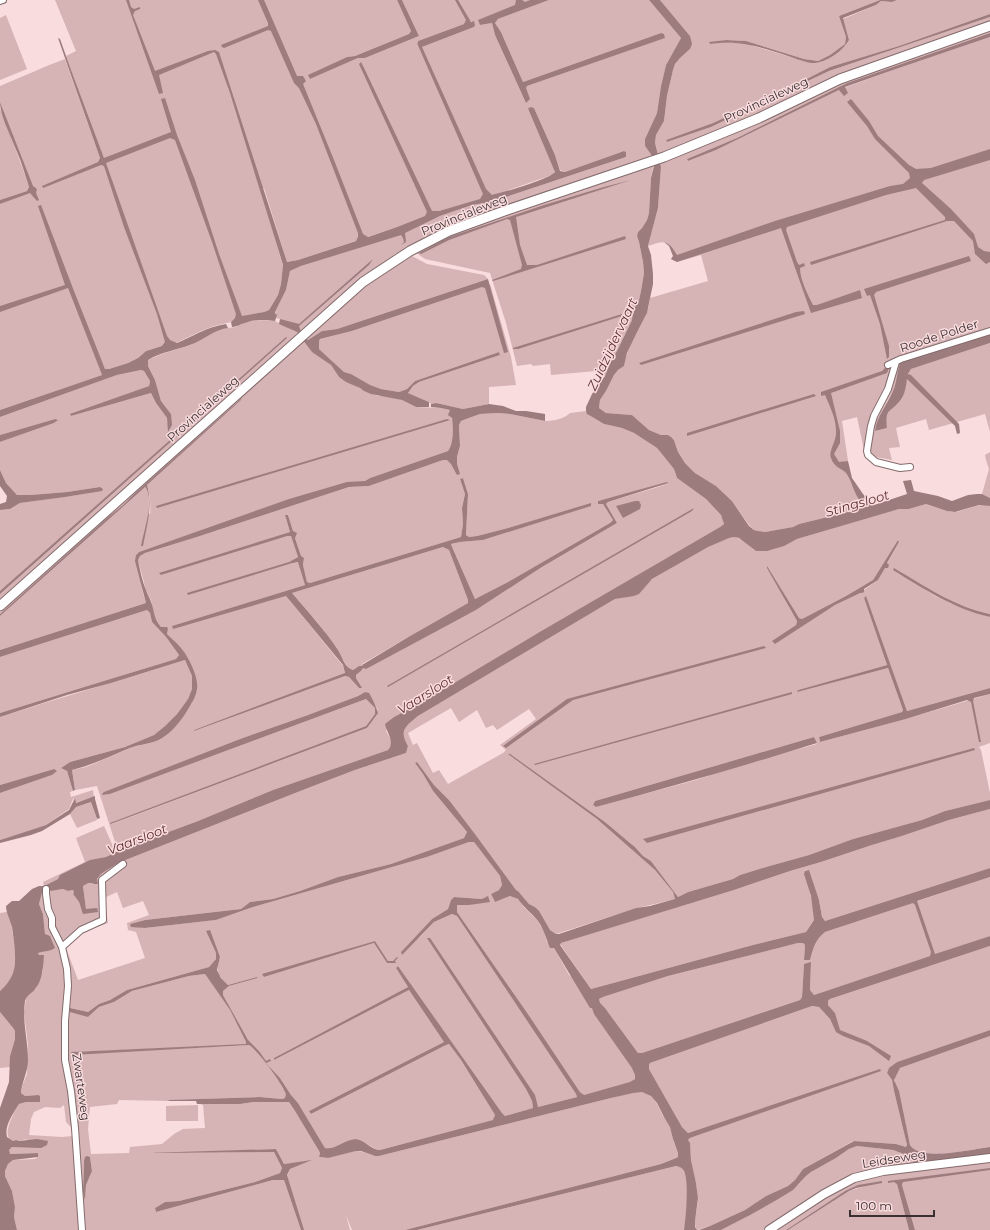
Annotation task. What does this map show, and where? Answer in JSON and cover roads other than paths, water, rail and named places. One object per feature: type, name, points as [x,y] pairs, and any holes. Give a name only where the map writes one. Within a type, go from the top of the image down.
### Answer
[{"type":"main road","name":"Provincialeweg","points":[[0,606],[363,282],[410,251],[443,234],[507,210],[664,157],[759,118],[840,79],[990,26]]},
{"type":"street","name":"Roode Polder","points":[[888,365],[900,359],[990,331]]},
{"type":"street","name":"Roode Polder","points":[[896,362],[888,389],[874,416],[867,451],[871,458],[876,462],[900,468],[910,467]]},
{"type":"street","points":[[62,947],[81,930],[103,920],[102,880],[122,864]]},
{"type":"street","name":"Zwarteweg","points":[[46,889],[48,909],[52,918],[52,928],[62,947],[67,969],[68,986],[65,1021],[65,1060],[71,1091],[75,1128],[82,1230]]},
{"type":"street","name":"Leidseweg","points":[[769,1230],[824,1194],[854,1178],[884,1171],[990,1158]]},
{"type":"water label","name":"Zuidzijdervaart","points":[[612,344]]},
{"type":"water label","name":"Stingsloot","points":[[857,503]]},
{"type":"water label","name":"Vaarsloot","points":[[425,694]]},
{"type":"water label","name":"Vaarsloot","points":[[137,839]]}]
